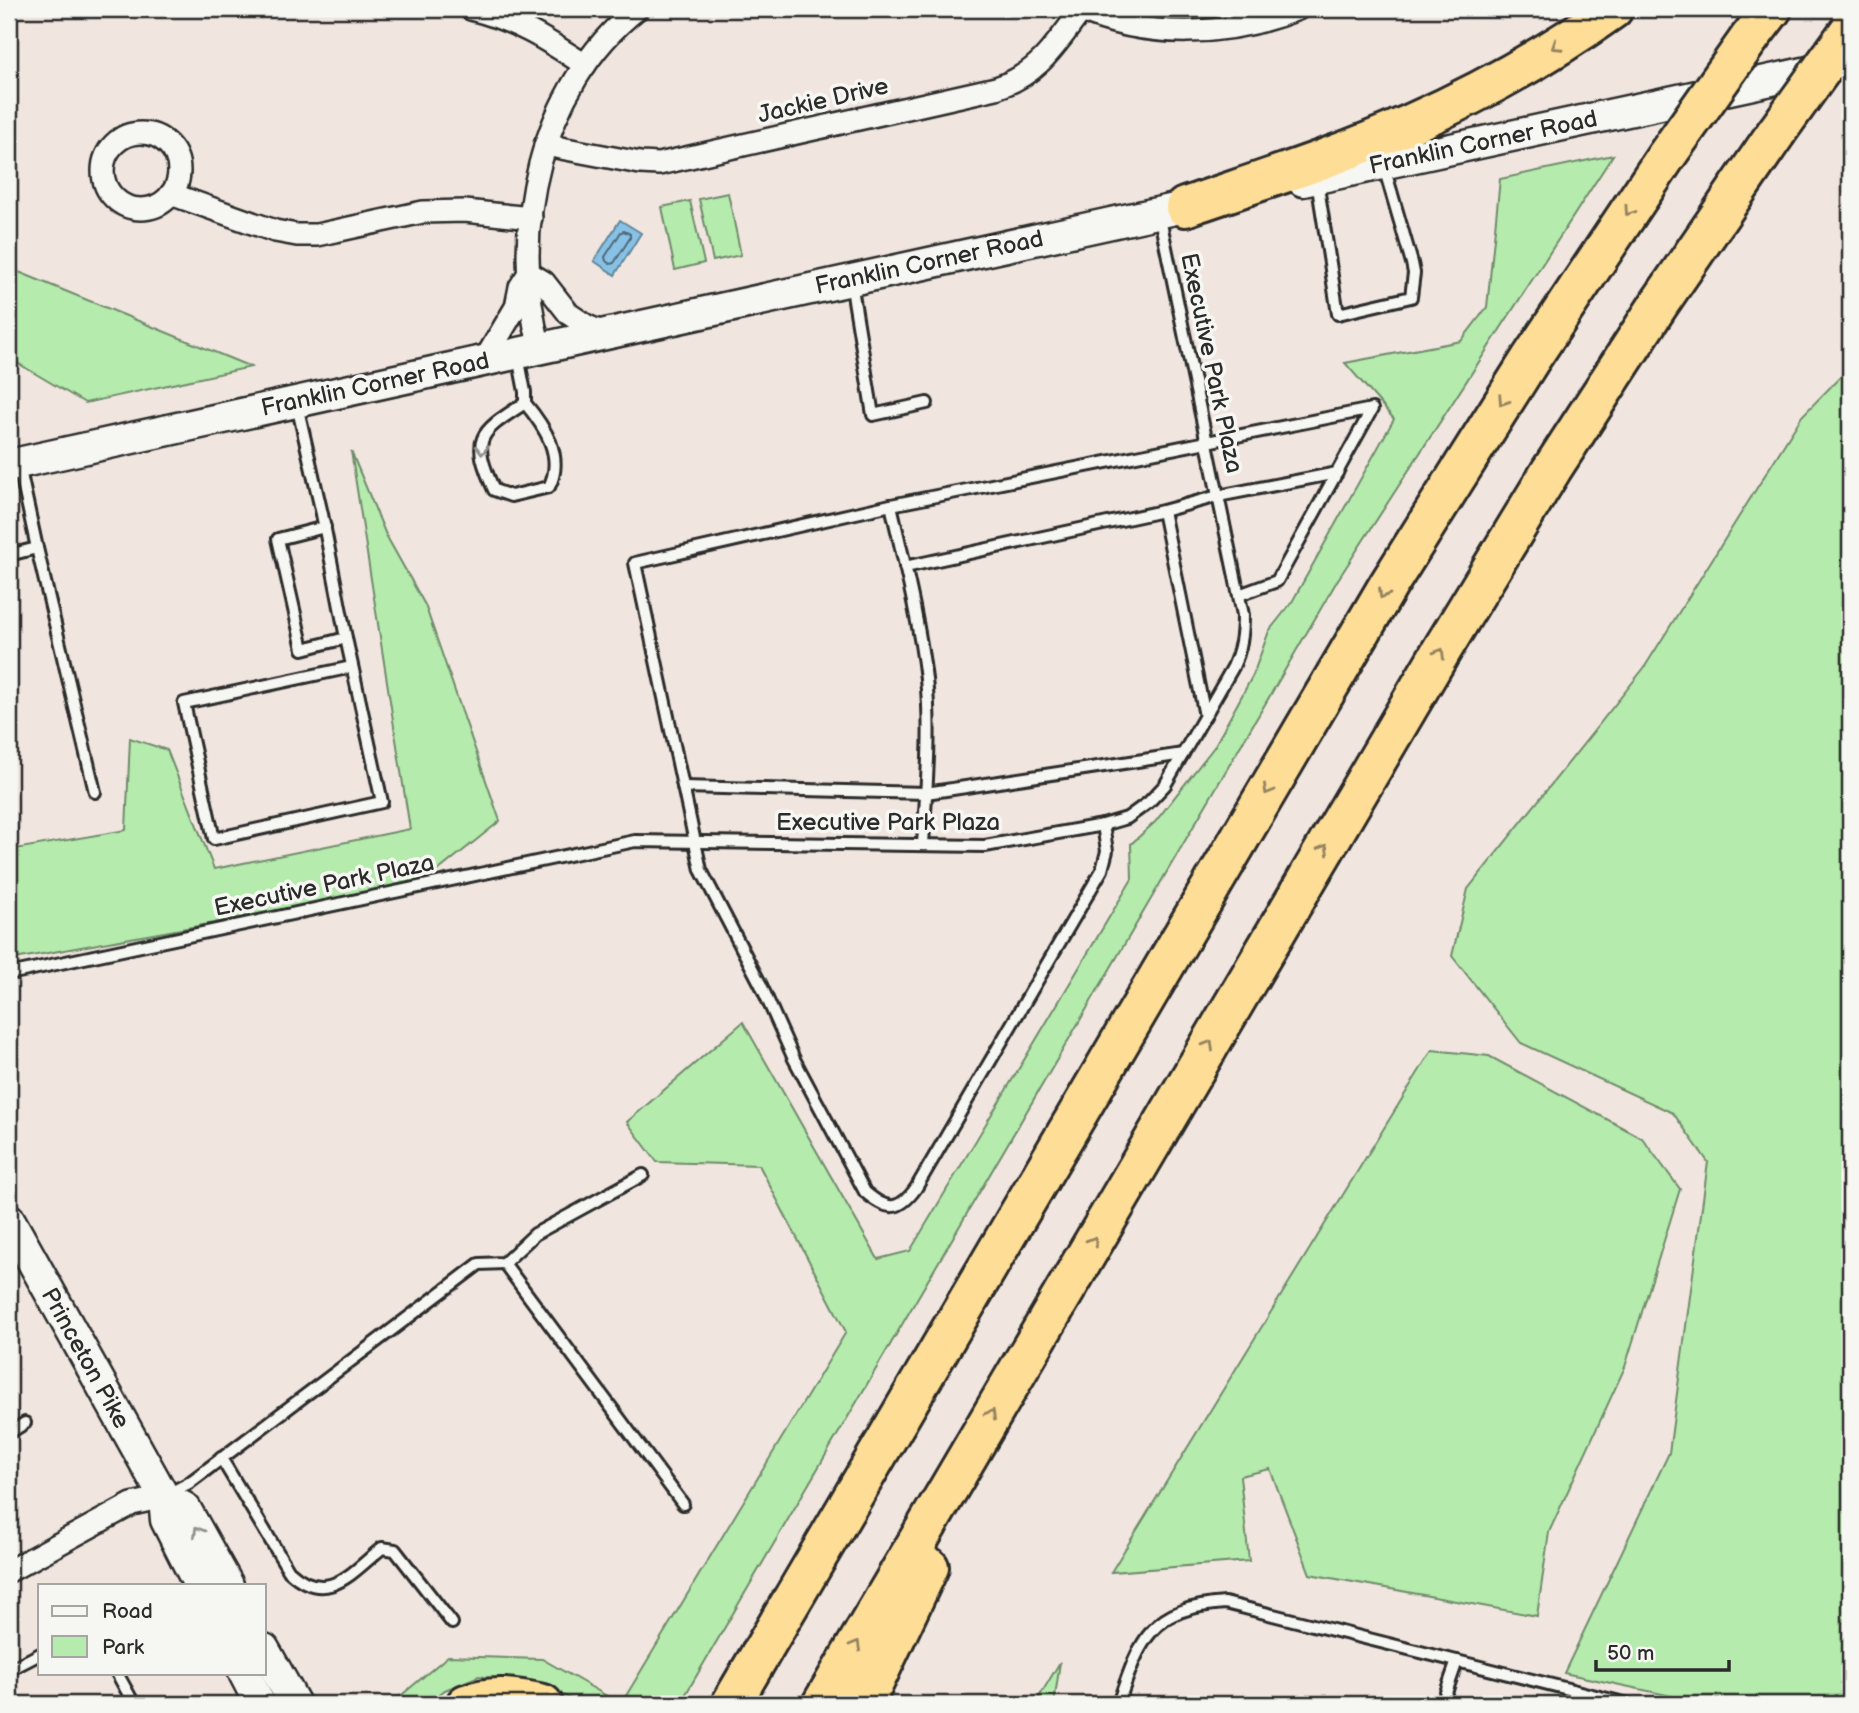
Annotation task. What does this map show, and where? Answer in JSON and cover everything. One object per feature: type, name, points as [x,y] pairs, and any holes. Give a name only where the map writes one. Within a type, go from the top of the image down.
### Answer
[{"type":"highway","points":[[1172,209],[1328,158],[1409,125],[1545,54],[1613,9]]},
{"type":"highway","points":[[732,1704],[1389,584],[1530,360],[1667,155],[1772,9]]},
{"type":"highway","points":[[822,1704],[1472,600],[1552,469],[1776,133],[1850,30]]},
{"type":"highway","points":[[864,1704],[948,1526],[957,1473]]},
{"type":"highway","points":[[466,1704],[497,1697],[518,1698],[543,1704]]},
{"type":"main road","name":"Franklin Corner Road","points":[[13,464],[1850,63]]},
{"type":"main road","name":"Princeton Pike","points":[[9,1219],[164,1497],[166,1520],[198,1584]]},
{"type":"main road","name":"Princeton Pike","points":[[164,1497],[185,1508],[228,1584]]},
{"type":"main road","points":[[266,1653],[295,1704]]},
{"type":"main road","points":[[245,1674],[260,1704]]},
{"type":"street","points":[[471,9],[504,18],[532,30],[585,65]]},
{"type":"street","points":[[529,351],[531,218],[545,145],[569,91],[585,65],[606,38],[637,9]]},
{"type":"street","points":[[1079,10],[1111,21],[1180,32],[1244,26],[1298,9]]},
{"type":"street","name":"Jackie Drive","points":[[545,145],[640,163],[659,164],[996,88],[1029,73],[1044,59],[1079,10]]},
{"type":"street","points":[[172,194],[275,231],[297,235],[317,235],[423,212],[465,211],[531,218]]},
{"type":"street","points":[[529,273],[544,282],[569,314],[606,334]]},
{"type":"street","points":[[484,361],[512,317],[520,287],[529,273]]},
{"type":"street","points":[[9,1571],[132,1504],[164,1497]]},
{"type":"lane","points":[[1316,178],[1338,314],[1411,297],[1415,273],[1383,164]]},
{"type":"lane","name":"Executive Park Plaza","points":[[9,974],[635,841],[985,846],[1103,825],[1127,818],[1149,802],[1165,785],[1233,667],[1241,648],[1243,615],[1207,441],[1172,209]]},
{"type":"lane","points":[[851,279],[873,415],[927,402]]},
{"type":"lane","points":[[525,403],[487,431],[480,442],[481,461],[494,490],[511,496],[549,487],[552,480],[554,459],[545,427],[525,403],[529,351]]},
{"type":"lane","points":[[296,401],[382,802],[214,839],[184,703],[352,667]]},
{"type":"lane","points":[[1103,825],[1107,851],[1102,870],[916,1188],[907,1200],[895,1207],[878,1204],[865,1192],[794,1059],[761,985],[701,870],[635,563],[891,505],[1372,409],[1277,581],[1239,595]]},
{"type":"lane","points":[[13,464],[37,548],[94,792]]},
{"type":"lane","points":[[905,567],[1163,512],[1218,496],[1337,473]]},
{"type":"lane","points":[[891,505],[917,617],[926,681],[928,748],[923,845]]},
{"type":"lane","points":[[1163,512],[1205,716]]},
{"type":"lane","points":[[325,527],[278,539],[303,649],[346,638]]},
{"type":"lane","points":[[9,555],[37,548]]},
{"type":"lane","points":[[683,787],[926,793],[1183,754]]},
{"type":"lane","points":[[164,1497],[189,1482],[479,1264],[504,1263],[535,1234],[643,1175]]},
{"type":"lane","points":[[504,1263],[683,1504]]},
{"type":"lane","points":[[9,1433],[25,1423]]},
{"type":"lane","points":[[221,1458],[289,1571],[299,1580],[312,1587],[326,1587],[340,1582],[382,1548],[395,1550],[452,1623]]},
{"type":"lane","points":[[1118,1704],[1132,1663],[1144,1639],[1158,1623],[1177,1612],[1198,1605],[1225,1604],[1628,1704]]},
{"type":"lane","points":[[9,1670],[38,1655]]},
{"type":"lane","points":[[1442,1704],[1457,1661]]},
{"type":"lane","points":[[118,1674],[134,1704]]},
{"type":"green space","points":[[1613,155],[1337,581],[680,1704],[621,1704],[846,1332],[759,1165],[657,1162],[627,1122],[743,1022],[878,1259],[910,1251],[1132,879],[1131,844],[1155,822],[1214,747],[1253,675],[1269,631],[1292,602],[1394,419],[1345,363],[1461,341],[1487,307],[1500,179]]},
{"type":"green space","points":[[728,193],[741,255],[713,261],[699,199]]},
{"type":"green space","points":[[690,201],[704,263],[675,270],[662,207]]},
{"type":"green space","points":[[9,268],[251,367],[85,403],[9,358]]},
{"type":"green space","points":[[1850,367],[1850,1704],[1709,1704],[1564,1673],[1669,1453],[1708,1162],[1673,1113],[1521,1043],[1452,956],[1468,889],[1644,668],[1802,416]]},
{"type":"green space","points":[[351,451],[386,535],[425,605],[500,821],[419,886],[9,960],[9,850],[126,830],[130,738],[167,750],[214,869],[410,829]]},
{"type":"green space","points":[[1432,1050],[1489,1056],[1642,1138],[1680,1189],[1625,1367],[1549,1532],[1537,1616],[1310,1574],[1270,1469],[1240,1476],[1249,1561],[1111,1572]]},
{"type":"green space","points":[[448,1656],[542,1659],[621,1704],[581,1704],[549,1688],[479,1676],[445,1690],[426,1704],[391,1704]]},
{"type":"green space","points":[[1060,1662],[1054,1704],[1035,1704]]},
{"type":"water","points":[[620,220],[641,233],[615,275],[594,261]]}]
